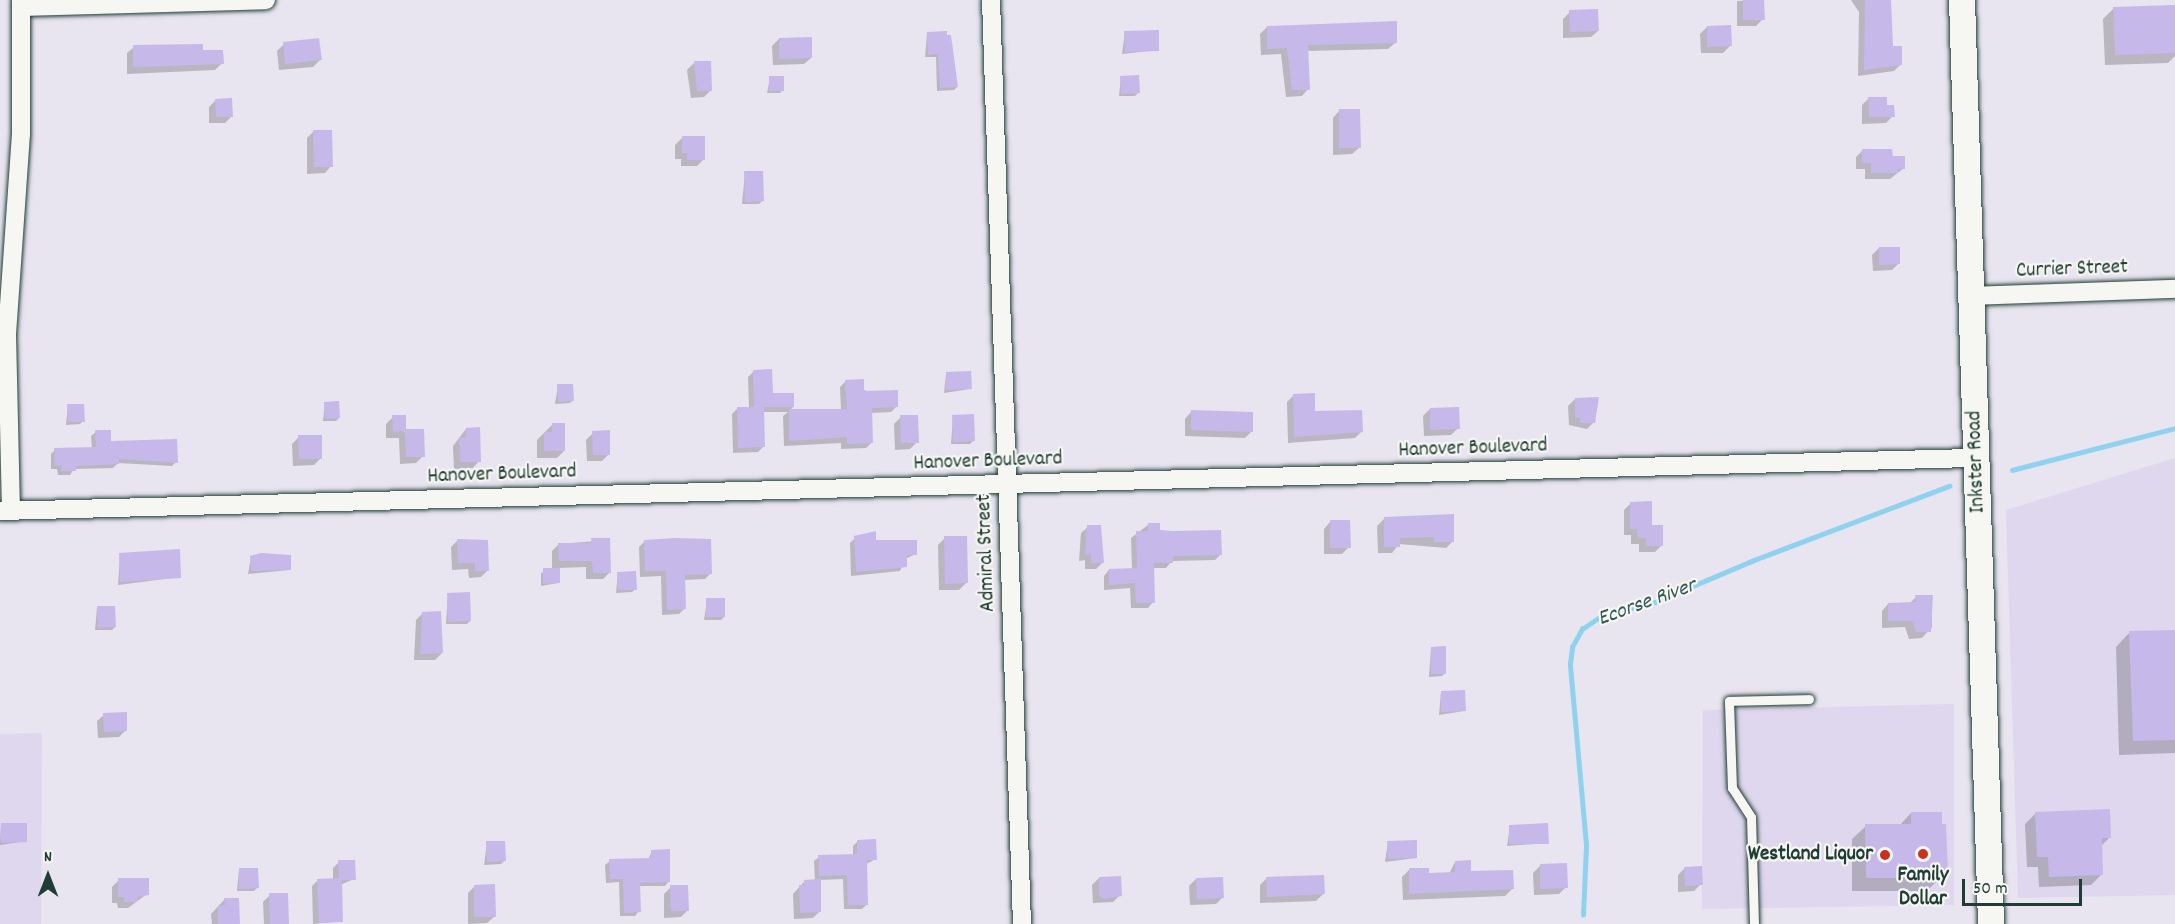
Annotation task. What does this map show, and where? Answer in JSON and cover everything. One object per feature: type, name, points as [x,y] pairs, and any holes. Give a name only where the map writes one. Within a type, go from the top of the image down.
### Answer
[{"type":"main road","name":"Inkster Road","points":[[1962,0],[1991,924]]},
{"type":"street","points":[[5,511],[8,334],[21,134],[21,4],[266,0]]},
{"type":"street","name":"Admiral Street","points":[[991,0],[1022,924]]},
{"type":"street","name":"Currier Street","points":[[1971,296],[2175,289]]},
{"type":"street","name":"Hanover Boulevard","points":[[5,511],[1976,458]]},
{"type":"lane","points":[[1754,924],[1751,817],[1732,788],[1729,701],[1809,699]]},
{"type":"shaded area","points":[[2175,458],[2175,895],[2018,898],[2006,510]]},
{"type":"shaded area","points":[[1954,704],[1954,905],[1702,909],[1703,710]]},
{"type":"shaded area","points":[[42,733],[41,924],[0,924],[0,734]]},
{"type":"building","points":[[1743,0],[1764,0],[1765,20],[1743,20]]},
{"type":"building","points":[[1865,0],[1891,0],[1893,46],[1902,46],[1902,65],[1864,70]]},
{"type":"building","points":[[2175,5],[2175,53],[2115,55],[2113,7]]},
{"type":"building","points":[[1598,9],[1599,31],[1570,32],[1569,10]]},
{"type":"building","points":[[1397,21],[1397,43],[1308,45],[1310,90],[1292,90],[1287,48],[1267,49],[1267,26]]},
{"type":"building","points":[[1731,25],[1732,46],[1707,47],[1707,26]]},
{"type":"building","points":[[1159,30],[1159,51],[1125,52],[1124,31]]},
{"type":"building","points":[[947,31],[947,35],[951,35],[958,87],[940,88],[938,54],[928,55],[927,32]]},
{"type":"building","points":[[812,37],[812,58],[779,59],[779,38]]},
{"type":"building","points":[[319,38],[322,60],[285,64],[283,42]]},
{"type":"building","points":[[203,44],[203,50],[223,50],[224,64],[133,67],[133,45]]},
{"type":"building","points":[[694,61],[711,61],[712,91],[697,91]]},
{"type":"building","points":[[1139,75],[1140,93],[1121,94],[1120,76]]},
{"type":"building","points":[[769,76],[784,76],[784,91],[769,91]]},
{"type":"building","points":[[1868,97],[1887,97],[1887,105],[1894,105],[1895,117],[1869,117]]},
{"type":"building","points":[[232,98],[233,117],[216,117],[215,99]]},
{"type":"building","points":[[1339,109],[1360,109],[1361,148],[1339,148]]},
{"type":"building","points":[[313,130],[332,130],[333,167],[314,167]]},
{"type":"building","points":[[682,136],[705,136],[705,160],[687,160],[687,153],[682,153]]},
{"type":"building","points":[[1862,149],[1892,149],[1893,156],[1905,156],[1905,169],[1898,169],[1898,173],[1871,173],[1871,163],[1862,163]]},
{"type":"building","points":[[744,171],[763,171],[764,201],[745,202]]},
{"type":"building","points":[[1879,247],[1900,247],[1900,264],[1879,265]]},
{"type":"building","points":[[772,369],[773,393],[794,393],[794,407],[764,407],[765,447],[738,448],[737,407],[754,407],[753,370]]},
{"type":"building","points":[[971,371],[972,389],[946,390],[946,372]]},
{"type":"building","points":[[864,379],[864,391],[898,390],[898,407],[872,408],[873,443],[847,444],[847,437],[789,441],[789,409],[847,409],[845,380]]},
{"type":"building","points":[[557,384],[573,384],[574,401],[558,402]]},
{"type":"building","points":[[1315,393],[1315,411],[1362,410],[1363,432],[1294,437],[1293,394]]},
{"type":"building","points":[[1599,397],[1595,423],[1580,423],[1580,418],[1575,418],[1575,398]]},
{"type":"building","points":[[339,401],[340,418],[325,419],[324,402]]},
{"type":"building","points":[[67,404],[84,404],[85,422],[68,422]]},
{"type":"building","points":[[1459,407],[1460,429],[1430,430],[1430,408]]},
{"type":"building","points":[[1191,410],[1253,412],[1253,432],[1191,430]]},
{"type":"building","points":[[974,414],[975,441],[953,442],[952,415]]},
{"type":"building","points":[[392,415],[406,415],[406,429],[424,429],[425,457],[406,457],[405,431],[393,432]]},
{"type":"building","points":[[900,415],[918,415],[919,443],[901,443]]},
{"type":"building","points":[[552,423],[565,423],[565,451],[544,451],[544,432],[552,432]]},
{"type":"building","points":[[480,427],[481,462],[460,462],[459,438],[466,437],[466,428]]},
{"type":"building","points":[[95,430],[111,430],[111,441],[177,439],[178,463],[119,459],[119,464],[76,466],[76,471],[61,471],[61,465],[55,466],[54,448],[96,447]]},
{"type":"building","points":[[610,430],[610,455],[593,455],[592,431]]},
{"type":"building","points":[[298,435],[322,435],[322,459],[299,459]]},
{"type":"building","points":[[1652,501],[1652,525],[1663,525],[1663,546],[1646,546],[1646,538],[1638,538],[1637,529],[1630,529],[1630,502]]},
{"type":"building","points":[[1454,514],[1454,542],[1434,542],[1434,537],[1400,538],[1400,547],[1384,547],[1384,517]]},
{"type":"building","points":[[1330,520],[1350,520],[1351,548],[1330,548]]},
{"type":"building","points":[[1148,523],[1160,523],[1160,530],[1221,530],[1222,555],[1173,556],[1173,563],[1154,563],[1155,603],[1136,603],[1135,583],[1109,585],[1109,569],[1137,568],[1136,531],[1148,531]]},
{"type":"building","points":[[1087,525],[1101,525],[1104,563],[1091,563],[1091,554],[1085,555]]},
{"type":"building","points":[[876,531],[876,540],[917,540],[917,555],[907,555],[907,567],[856,572],[854,536]]},
{"type":"building","points":[[944,536],[967,536],[968,583],[945,584]]},
{"type":"building","points":[[591,538],[610,538],[611,573],[593,573],[592,561],[559,561],[558,543],[592,543]]},
{"type":"building","points":[[457,539],[488,540],[489,571],[475,571],[475,563],[458,563]]},
{"type":"building","points":[[711,539],[712,574],[685,575],[686,609],[667,610],[666,571],[645,571],[644,540]]},
{"type":"building","points":[[180,549],[181,578],[120,582],[119,553]]},
{"type":"building","points":[[261,553],[291,555],[291,570],[251,571],[250,556]]},
{"type":"building","points":[[543,568],[560,568],[560,583],[543,584]]},
{"type":"building","points":[[636,571],[637,590],[618,590],[617,572]]},
{"type":"building","points":[[470,592],[471,621],[448,622],[447,593]]},
{"type":"building","points":[[1915,595],[1933,595],[1931,632],[1916,632],[1912,621],[1888,621],[1888,603],[1916,602]]},
{"type":"building","points":[[706,598],[725,598],[725,617],[706,617]]},
{"type":"building","points":[[97,606],[115,606],[116,627],[98,628]]},
{"type":"building","points":[[441,611],[443,653],[420,654],[422,612]]},
{"type":"building","points":[[2175,630],[2175,740],[2133,741],[2129,631]]},
{"type":"building","points":[[1446,646],[1446,674],[1431,674],[1431,647]]},
{"type":"building","points":[[1465,690],[1466,711],[1441,712],[1441,691]]},
{"type":"building","points":[[127,712],[127,731],[104,732],[103,713]]},
{"type":"building","points":[[2110,809],[2111,838],[2102,838],[2103,875],[2049,877],[2048,857],[2037,857],[2035,812]]},
{"type":"building","points":[[1911,812],[1942,812],[1942,824],[1946,824],[1948,872],[1942,878],[1866,878],[1865,824],[1911,824]]},
{"type":"building","points":[[1,823],[27,823],[27,842],[1,843]]},
{"type":"building","points":[[1548,823],[1549,844],[1509,844],[1509,825]]},
{"type":"building","points":[[876,839],[877,860],[867,860],[868,905],[848,905],[847,875],[819,876],[818,855],[857,854],[857,840]]},
{"type":"building","points":[[1417,840],[1417,858],[1388,859],[1387,841]]},
{"type":"building","points":[[486,841],[505,841],[506,861],[487,862]]},
{"type":"building","points":[[670,849],[670,882],[640,883],[641,912],[624,913],[623,879],[610,879],[609,859],[651,858],[651,850]]},
{"type":"building","points":[[338,860],[355,860],[356,880],[342,880],[343,922],[319,923],[317,879],[339,878]]},
{"type":"building","points":[[1471,860],[1471,871],[1513,870],[1514,889],[1409,894],[1409,868],[1429,868],[1429,873],[1455,872],[1455,861]]},
{"type":"building","points":[[1567,863],[1568,888],[1540,889],[1540,864]]},
{"type":"building","points":[[1702,866],[1703,885],[1685,886],[1684,867]]},
{"type":"building","points":[[239,868],[258,868],[259,888],[239,889]]},
{"type":"building","points":[[1324,875],[1325,894],[1267,897],[1266,877]]},
{"type":"building","points":[[1121,876],[1122,896],[1104,899],[1099,896],[1099,877]]},
{"type":"building","points":[[1223,877],[1224,898],[1197,899],[1196,878]]},
{"type":"building","points":[[118,878],[149,878],[149,895],[137,897],[137,902],[124,902],[124,897],[118,897]]},
{"type":"building","points":[[821,879],[821,912],[800,913],[799,885],[804,885],[804,880]]},
{"type":"building","points":[[495,884],[496,917],[474,917],[474,885]]},
{"type":"building","points":[[670,885],[688,885],[689,911],[671,911]]},
{"type":"building","points":[[269,893],[288,893],[289,924],[270,924]]},
{"type":"building","points":[[224,898],[239,898],[240,924],[218,924],[218,906],[225,905]]},
{"type":"waterway","name":"Ecorse River","points":[[2012,470],[2175,428]]},
{"type":"waterway","name":"Ecorse River","points":[[1583,915],[1586,845],[1570,664],[1572,647],[1582,629],[1603,615],[1655,602],[1754,560],[1949,486]]},
{"type":"place","name":"Family Dollar","points":[[1923,854]]},
{"type":"place","name":"Westland Liquor","points":[[1885,855]]}]
